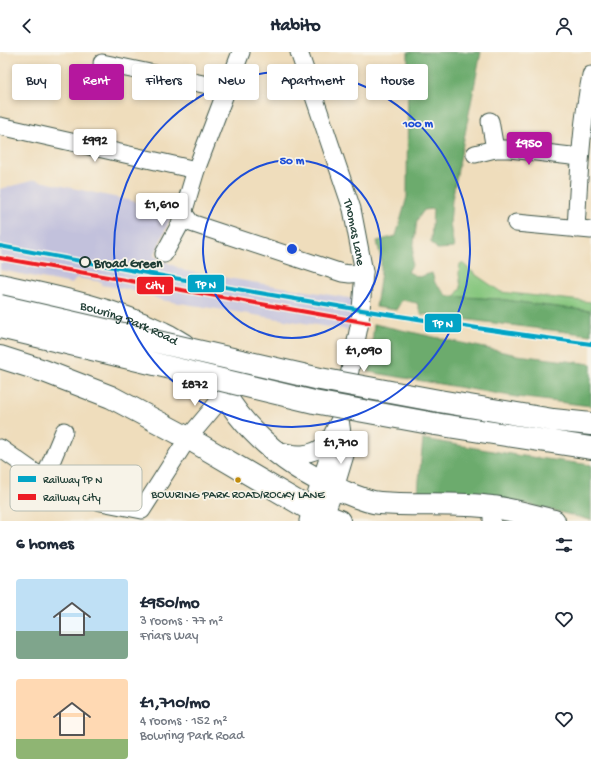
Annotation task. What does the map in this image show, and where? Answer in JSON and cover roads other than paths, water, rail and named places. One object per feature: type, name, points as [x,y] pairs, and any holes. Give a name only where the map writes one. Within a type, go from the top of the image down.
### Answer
[{"type":"main road","name":"Bowring Park Road","points":[[0,285],[106,310],[163,333],[195,352],[214,373],[236,412],[253,431],[273,449],[303,471],[328,485],[358,498],[378,503],[426,505],[554,521]]},
{"type":"main road","points":[[0,306],[320,379],[439,402],[553,420],[591,424]]},
{"type":"main road","points":[[0,327],[314,402],[435,424],[591,448]]},
{"type":"main road","points":[[0,357],[44,370],[111,397],[188,438],[322,518]]},
{"type":"street","points":[[236,64],[241,52]]},
{"type":"street","name":"Thomas Lane","points":[[299,52],[352,209],[364,272],[360,322],[340,419]]},
{"type":"street","points":[[102,63],[204,84]]},
{"type":"street","points":[[516,223],[583,230],[580,157],[591,75]]},
{"type":"street","points":[[164,254],[178,220],[184,210],[196,170],[223,100]]},
{"type":"street","points":[[490,121],[495,149]]},
{"type":"street","points":[[0,126],[196,170]]},
{"type":"street","points":[[475,154],[495,149],[510,149],[580,157]]},
{"type":"street","points":[[178,220],[342,272],[350,274],[364,272]]},
{"type":"street","points":[[142,510],[188,438],[225,394]]},
{"type":"street","points":[[322,518],[328,485],[326,462],[328,443],[340,419]]},
{"type":"street","points":[[328,485],[345,455],[340,419]]},
{"type":"street","points":[[50,465],[64,431]]},
{"type":"street","points":[[273,449],[290,454],[305,454],[320,450],[328,443]]},
{"type":"street","points":[[0,448],[24,465]]},
{"type":"rail line","name":"City","points":[[0,258],[369,323]]},
{"type":"place","name":"Broad Green","points":[[85,262]]},
{"type":"place","name":"BOWRING PARK ROAD/ROCKY LANE","points":[[238,480]]}]
